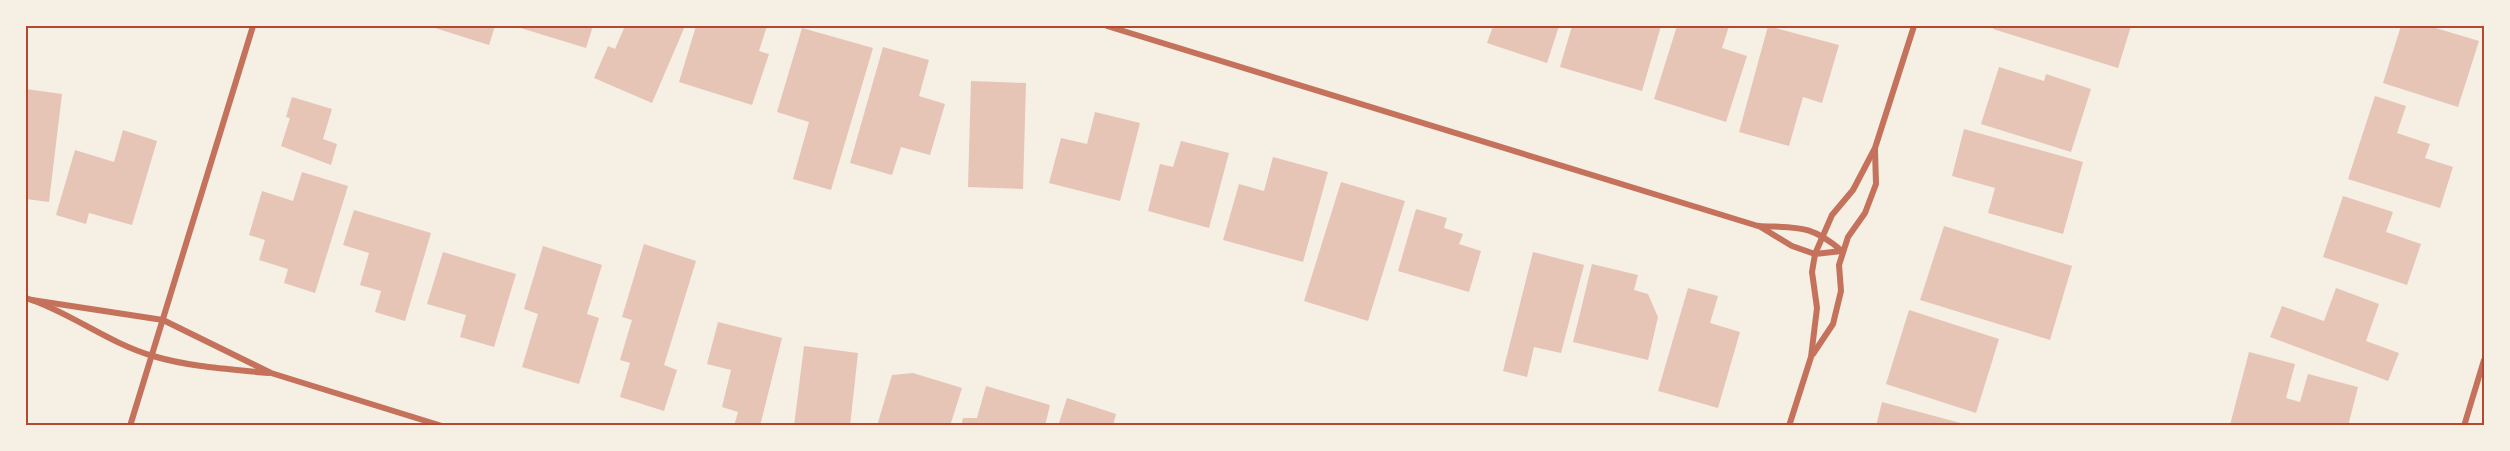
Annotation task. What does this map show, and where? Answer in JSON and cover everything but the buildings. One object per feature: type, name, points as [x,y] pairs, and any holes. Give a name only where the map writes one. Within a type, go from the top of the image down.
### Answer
[{"type":"street","points":[[130,426],[254,26]]},
{"type":"street","points":[[1107,26],[1758,226],[1792,246],[1815,254],[1842,251]]},
{"type":"street","points":[[1789,426],[1811,357],[1816,308],[1812,272],[1815,254],[1832,215],[1853,190],[1875,148],[1914,26]]},
{"type":"street","points":[[1811,357],[1833,324],[1841,291],[1839,265],[1842,251],[1848,237],[1865,213],[1876,184],[1875,148]]},
{"type":"street","points":[[1758,226],[1798,228],[1822,235],[1842,251]]},
{"type":"street","points":[[29,299],[163,320],[271,373],[442,426]]},
{"type":"street","points":[[29,299],[113,340],[152,356],[193,365],[271,373]]},
{"type":"street","points":[[2464,426],[2484,360]]}]
